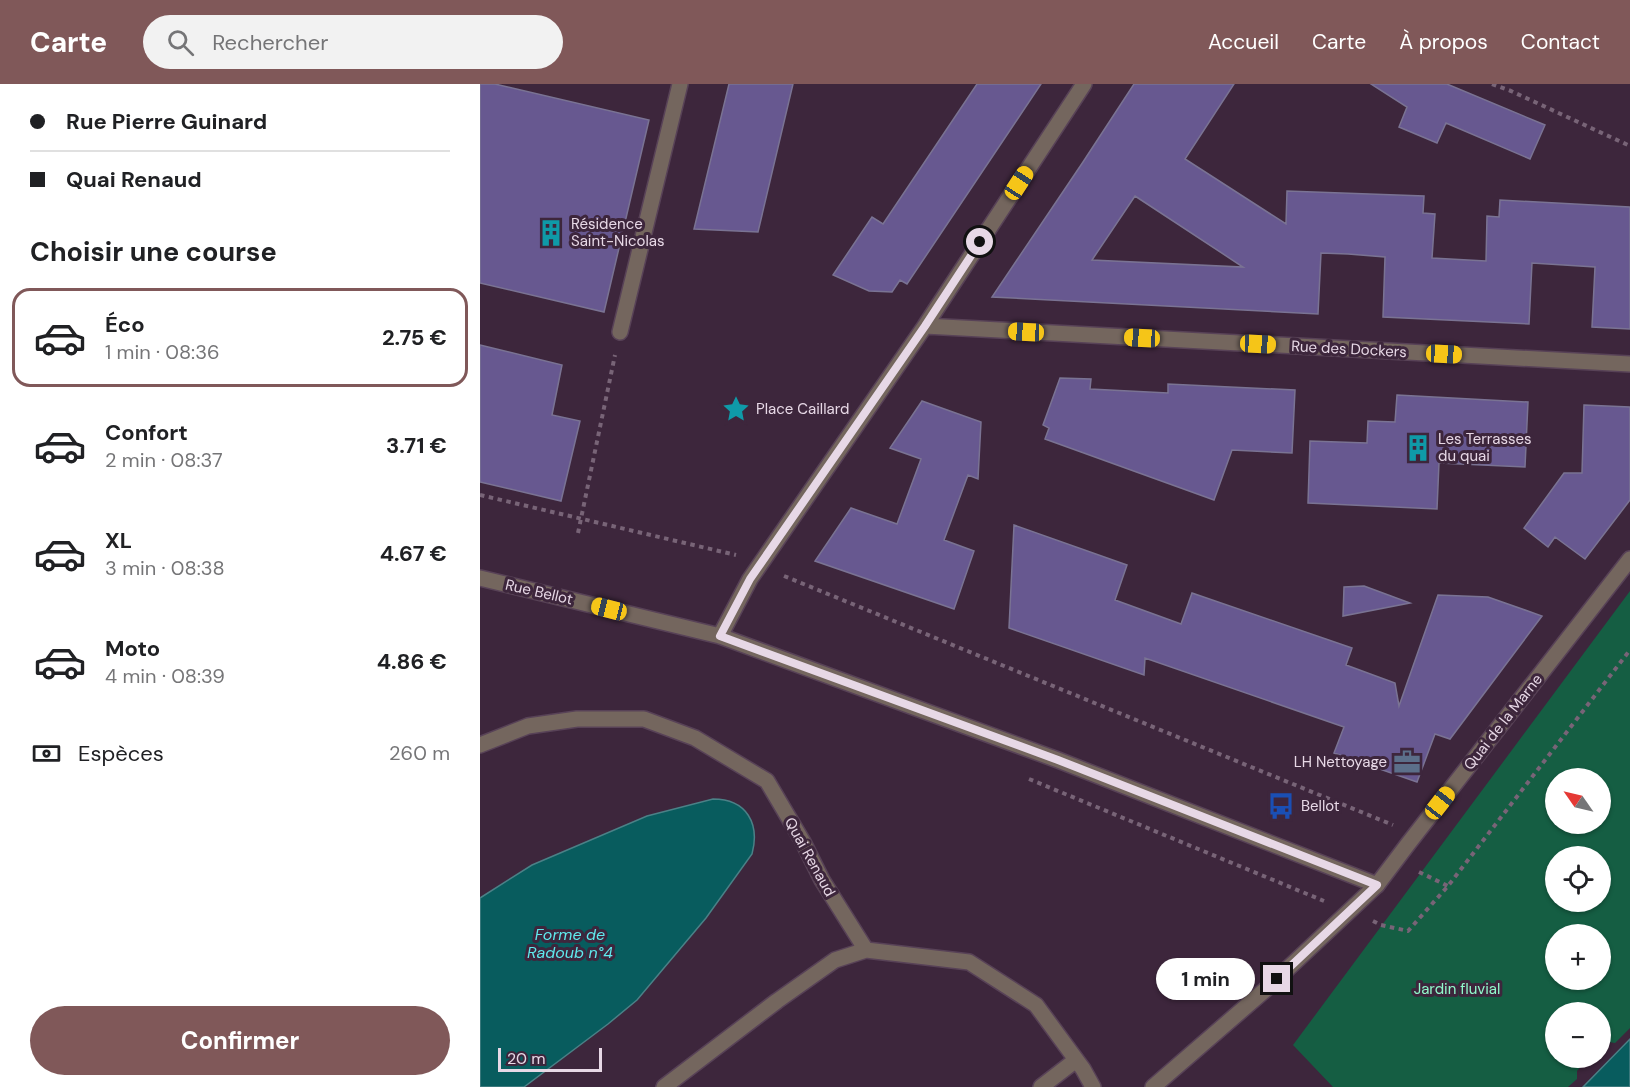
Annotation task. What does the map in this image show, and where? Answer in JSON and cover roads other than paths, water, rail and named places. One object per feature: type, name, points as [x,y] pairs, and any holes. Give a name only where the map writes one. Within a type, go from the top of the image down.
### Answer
[{"type":"street","points":[[620,333],[680,84]]},
{"type":"street","points":[[720,636],[750,579],[925,326],[1084,84]]},
{"type":"street","name":"Rue des Dockers","points":[[925,326],[1630,364]]},
{"type":"street","name":"Quai de la Marne","points":[[1377,885],[1630,559]]},
{"type":"street","name":"Rue Bellot","points":[[480,578],[720,636],[1058,760],[1377,885]]},
{"type":"street","name":"Quai Renaud","points":[[480,745],[528,726],[577,719],[644,719],[695,738],[767,781],[803,842],[822,880],[866,950]]},
{"type":"street","points":[[1153,1087],[1265,990],[1377,885]]},
{"type":"street","points":[[664,1087],[835,960],[866,950],[969,962],[1036,1005],[1083,1069],[1093,1087]]},
{"type":"street","points":[[1041,1087],[1076,1060]]},
{"type":"water","name":"Forme de Radoub n°4","points":[[713,799],[735,803],[742,808],[752,823],[754,843],[752,854],[706,918],[637,1000],[524,1087],[480,1087],[480,898],[532,865],[647,816]]},
{"type":"water","points":[[1630,1039],[1630,1087],[1583,1087],[1602,1068],[1611,1068],[1611,1058]]},
{"type":"place","name":"Résidence Saint-Nicolas","points":[[551,233]]},
{"type":"place","name":"Place Caillard","points":[[736,409]]},
{"type":"place","name":"Les Terrasses du quai","points":[[1418,448]]},
{"type":"place","name":"LH Nettoyage","points":[[1407,762]]},
{"type":"place","name":"Bellot","points":[[1281,806]]},
{"type":"park label","name":"Jardin fluvial","points":[[1457,989]]}]
